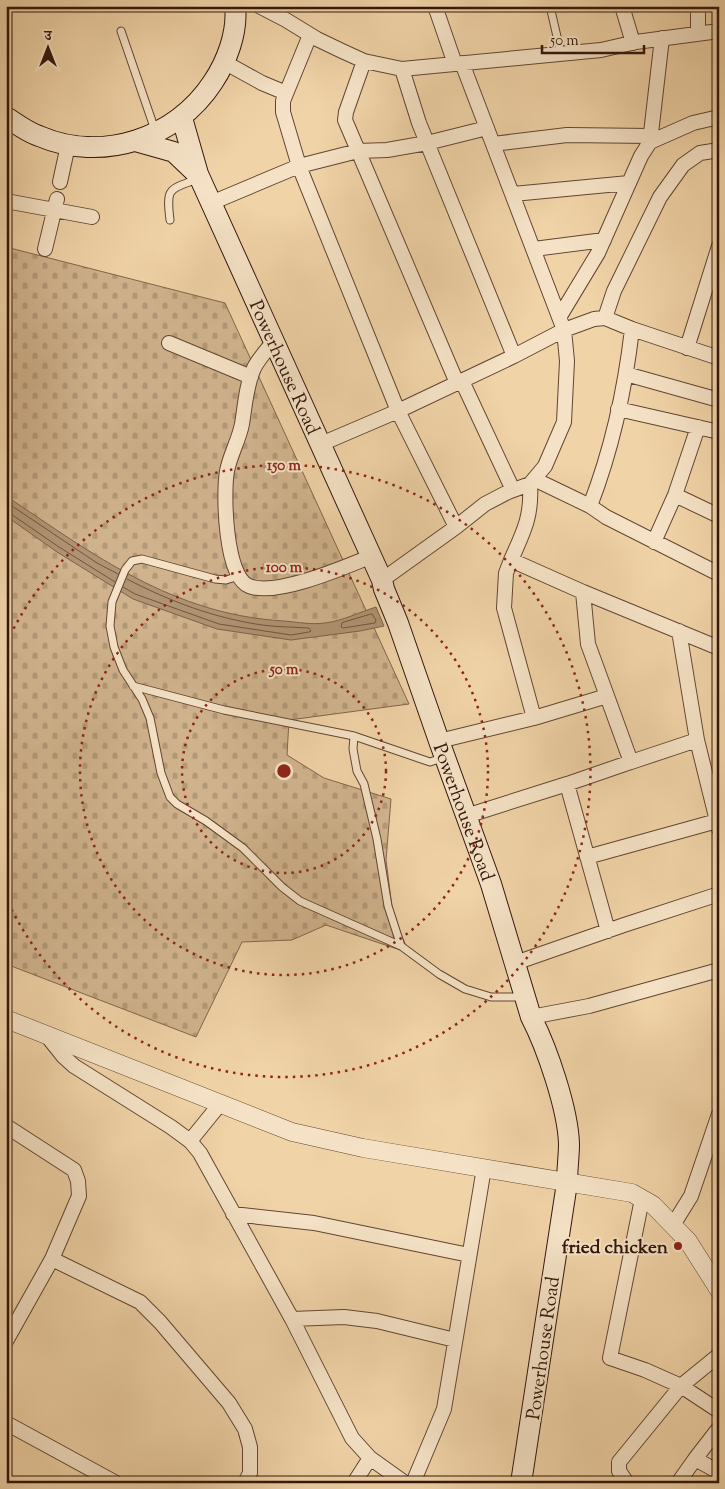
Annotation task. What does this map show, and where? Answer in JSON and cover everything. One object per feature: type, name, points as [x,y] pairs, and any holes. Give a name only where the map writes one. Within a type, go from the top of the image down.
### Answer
[{"type":"main road","points":[[6,117],[25,130],[40,137],[68,145],[88,148],[115,146],[148,138],[182,118],[205,95],[221,70],[232,41],[235,6]]},
{"type":"main road","name":"Powerhouse Road","points":[[182,118],[199,176],[372,556],[398,623],[491,884],[531,1017],[539,1033],[555,1080],[564,1115],[569,1143],[567,1183],[521,1483]]},
{"type":"main road","points":[[135,141],[174,152],[199,176]]},
{"type":"street","points":[[259,6],[310,35],[364,60],[402,69],[601,50],[662,38],[719,31]]},
{"type":"street","points":[[383,584],[485,504],[532,481],[545,466],[564,422],[568,329],[560,316],[487,128],[435,6]]},
{"type":"street","points":[[622,6],[633,43]]},
{"type":"street","points":[[698,6],[698,33]]},
{"type":"street","points":[[310,35],[283,101],[283,112],[299,166],[398,411],[456,527]]},
{"type":"street","points":[[560,316],[598,253],[650,139],[662,38]]},
{"type":"street","points":[[364,60],[345,120],[459,382],[513,490]]},
{"type":"street","points":[[224,62],[262,83],[286,93]]},
{"type":"street","points":[[402,69],[419,123],[514,356]]},
{"type":"street","points":[[493,144],[567,135],[650,139],[693,123],[719,117]]},
{"type":"street","points":[[211,203],[299,166],[358,151],[387,150],[487,128]]},
{"type":"street","points":[[60,182],[68,145]]},
{"type":"street","points":[[600,319],[660,197],[683,165],[700,153],[719,150]]},
{"type":"street","points":[[513,194],[629,183]]},
{"type":"street","points":[[6,201],[55,205],[92,217]]},
{"type":"street","points":[[45,250],[55,205]]},
{"type":"street","points":[[534,248],[604,240]]},
{"type":"street","points":[[688,348],[719,246]]},
{"type":"street","points":[[321,444],[398,411],[568,329],[600,319],[719,358]]},
{"type":"street","points":[[590,506],[604,469],[626,374],[632,330]]},
{"type":"street","points":[[274,341],[258,359],[251,377],[241,426],[228,469],[225,487],[225,519],[228,538],[239,576],[246,586],[255,588],[288,586],[372,556]]},
{"type":"street","points":[[169,344],[251,377]]},
{"type":"street","points":[[626,374],[719,400]]},
{"type":"street","points":[[618,409],[719,432]]},
{"type":"street","points":[[654,542],[675,495],[698,427]]},
{"type":"street","points":[[532,481],[590,506],[606,517],[719,574]]},
{"type":"street","points":[[532,481],[527,527],[506,573],[504,608],[534,718]]},
{"type":"street","points":[[675,495],[719,516]]},
{"type":"street","points":[[511,560],[719,648]]},
{"type":"street","points":[[583,592],[588,644],[631,762]]},
{"type":"street","points":[[587,857],[718,825],[697,740],[679,631]]},
{"type":"street","points":[[442,749],[607,696]]},
{"type":"street","points":[[466,816],[697,740]]},
{"type":"street","points":[[567,784],[608,931]]},
{"type":"street","points":[[516,963],[719,894]]},
{"type":"street","points":[[531,1017],[589,1006],[719,970]]},
{"type":"street","points":[[6,1020],[292,1132],[363,1148],[567,1183],[632,1192],[653,1205],[674,1225],[688,1241],[719,1290]]},
{"type":"street","points":[[46,1036],[74,1066],[171,1126],[190,1140],[200,1152],[292,1319],[352,1438],[370,1458],[405,1483]]},
{"type":"street","points":[[190,1140],[220,1104]]},
{"type":"street","points":[[674,1225],[691,1196],[718,1118]]},
{"type":"street","points":[[6,1126],[74,1170],[78,1181],[78,1196],[52,1259],[6,1341]]},
{"type":"street","points":[[414,1483],[444,1409],[484,1168]]},
{"type":"street","points":[[642,1199],[610,1358],[645,1370],[681,1386],[719,1411]]},
{"type":"street","points":[[233,1214],[314,1223],[470,1255]]},
{"type":"street","points":[[52,1259],[140,1302],[160,1322],[229,1403],[245,1429],[250,1446],[250,1472],[245,1483]]},
{"type":"street","points":[[292,1319],[344,1317],[377,1321],[455,1340]]},
{"type":"street","points":[[627,1483],[619,1471],[619,1462],[681,1386],[719,1354]]},
{"type":"street","points":[[6,1424],[116,1483]]},
{"type":"street","points":[[678,1483],[719,1428]]},
{"type":"street","points":[[354,1483],[370,1458]]},
{"type":"street","points":[[695,1459],[719,1472]]},
{"type":"lane","points":[[550,6],[562,54]]},
{"type":"lane","points":[[121,31],[156,133]]},
{"type":"lane","points":[[170,220],[169,193],[172,188],[199,176]]},
{"type":"lane","points":[[239,576],[226,580],[216,579],[142,559],[132,561],[125,570],[112,602],[110,626],[114,647],[123,670],[142,699],[150,718],[161,773],[170,797],[177,804],[220,830],[243,848],[300,901],[401,946],[439,974],[465,989],[491,997],[526,997]]},
{"type":"lane","points":[[134,686],[224,710],[354,736],[430,762],[442,749]]},
{"type":"lane","points":[[354,736],[353,749],[358,771],[364,784],[377,839],[388,906],[401,946]]},
{"type":"green space","points":[[6,247],[225,303],[409,704],[289,720],[287,755],[324,778],[391,799],[386,860],[393,915],[409,953],[326,925],[292,940],[242,942],[196,1037],[6,964]]},
{"type":"water","points":[[6,496],[104,560],[171,594],[207,607],[244,616],[315,624],[338,620],[376,607],[384,626],[291,640],[217,629],[133,599],[57,552],[6,516]]},
{"type":"place","name":"fried chicken","points":[[678,1246]]}]
